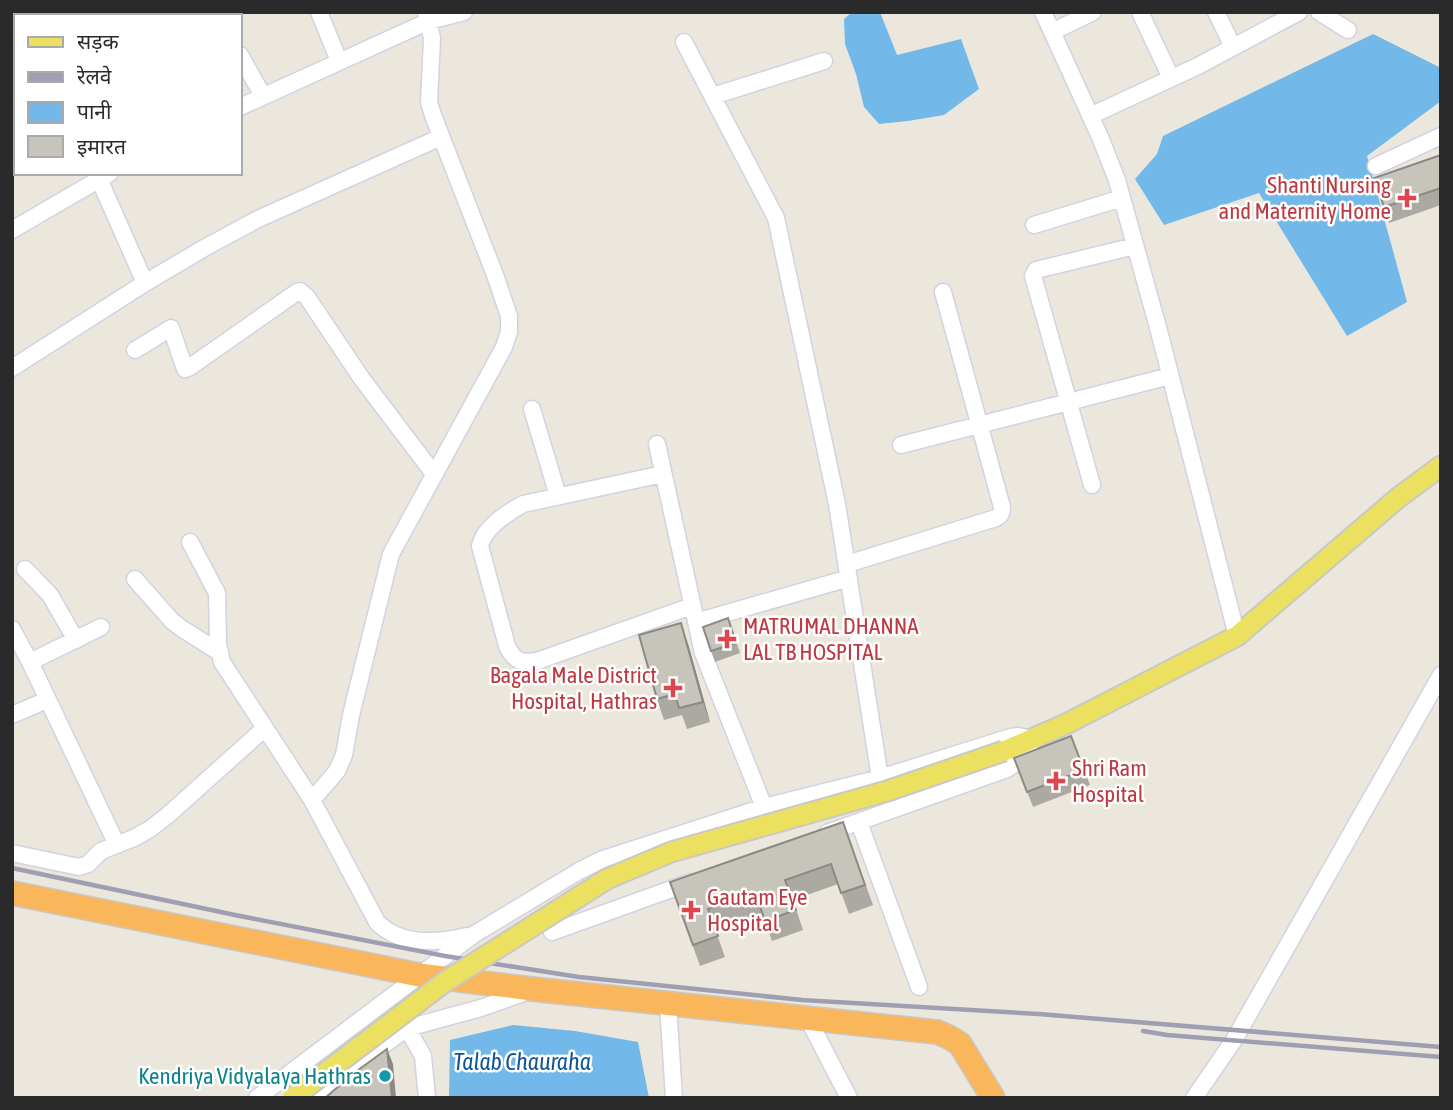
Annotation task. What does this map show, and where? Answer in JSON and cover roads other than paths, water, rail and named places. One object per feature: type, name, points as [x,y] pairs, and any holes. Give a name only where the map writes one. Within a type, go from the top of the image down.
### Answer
[{"type":"highway","points":[[12,893],[419,975],[937,1032],[960,1044],[993,1098]]},
{"type":"main road","points":[[292,1098],[446,981],[607,879],[671,852],[887,791],[1004,751],[1066,724],[1237,635],[1399,497],[1441,466]]},
{"type":"street","points":[[319,12],[339,61]]},
{"type":"street","points":[[242,106],[428,17],[464,12]]},
{"type":"street","points":[[1043,12],[1117,180],[1237,635]]},
{"type":"street","points":[[1052,32],[1093,12]]},
{"type":"street","points":[[1140,12],[1171,78]]},
{"type":"street","points":[[1216,12],[1233,47]]},
{"type":"street","points":[[1090,116],[1299,12]]},
{"type":"street","points":[[1319,12],[1348,30]]},
{"type":"street","points":[[312,800],[337,771],[344,755],[351,715],[391,554],[504,346],[510,324],[495,275],[429,103],[432,38],[428,17]]},
{"type":"street","points":[[684,42],[776,218],[837,504],[880,778]]},
{"type":"street","points":[[242,59],[262,96]]},
{"type":"street","points":[[713,96],[824,61]]},
{"type":"street","points":[[1376,166],[1441,135]]},
{"type":"street","points":[[12,368],[206,247],[258,219],[441,136]]},
{"type":"street","points":[[12,230],[104,176],[145,283]]},
{"type":"street","points":[[1034,225],[1122,198]]},
{"type":"street","points":[[1092,485],[1034,281],[1034,272],[1135,246]]},
{"type":"street","points":[[135,350],[171,328],[185,369],[300,291],[307,297],[362,379],[434,474]]},
{"type":"street","points":[[663,474],[523,504],[485,533],[480,546],[507,646],[517,660],[537,661],[848,571],[1000,515],[1002,507],[943,292]]},
{"type":"street","points":[[901,445],[1170,376]]},
{"type":"street","points":[[532,409],[558,496]]},
{"type":"street","points":[[657,444],[703,653],[764,807]]},
{"type":"street","points":[[190,542],[217,593],[219,652],[222,662],[312,800],[377,922],[388,931],[410,939],[437,942],[473,935]]},
{"type":"street","points":[[25,569],[50,595],[76,640]]},
{"type":"street","points":[[135,579],[172,621],[219,652]]},
{"type":"street","points":[[30,662],[101,627]]},
{"type":"street","points":[[12,629],[117,845]]},
{"type":"street","points":[[1194,1098],[1234,1040],[1441,675]]},
{"type":"street","points":[[12,715],[47,700]]},
{"type":"street","points":[[12,853],[79,867],[88,864],[101,851],[150,829],[169,815],[265,728]]},
{"type":"street","points":[[257,1098],[473,935],[603,859],[764,807],[880,778],[1011,737],[1033,739],[1017,763],[1007,769],[814,838]]},
{"type":"street","points":[[859,822],[919,988]]},
{"type":"street","points":[[552,932],[703,878]]},
{"type":"street","points":[[311,1098],[407,1028],[481,1008],[532,989]]},
{"type":"street","points":[[668,1004],[674,1098]]},
{"type":"street","points":[[808,1019],[849,1098]]},
{"type":"street","points":[[407,1028],[423,1056],[427,1098]]},
{"type":"water","points":[[852,12],[880,12],[897,55],[961,39],[979,89],[944,115],[879,124],[864,107],[845,44],[844,19]]},
{"type":"water","points":[[1373,34],[1441,68],[1441,101],[1367,156],[1407,302],[1347,336],[1259,193],[1164,225],[1135,179],[1157,154],[1163,136]]},
{"type":"water","name":"Talab Chauraha","points":[[513,1025],[575,1031],[638,1042],[649,1098],[449,1098],[450,1040]]},
{"type":"railway","points":[[12,868],[445,956],[579,977],[802,1000],[1039,1014],[1441,1047]]},
{"type":"railway","points":[[1143,1031],[1441,1057]]},
{"type":"place","name":"Shanti Nursing and Maternity Home","points":[[1407,198]]},
{"type":"place","name":"MATRUMAL DHANNA LAL TB HOSPITAL","points":[[727,639]]},
{"type":"place","name":"Bagala Male District Hospital, Hathras","points":[[673,688]]},
{"type":"place","name":"Shri Ram Hospital","points":[[1056,781]]},
{"type":"place","name":"Gautam Eye Hospital","points":[[691,910]]},
{"type":"place","name":"Kendriya Vidyalaya Hathras","points":[[385,1076]]}]
